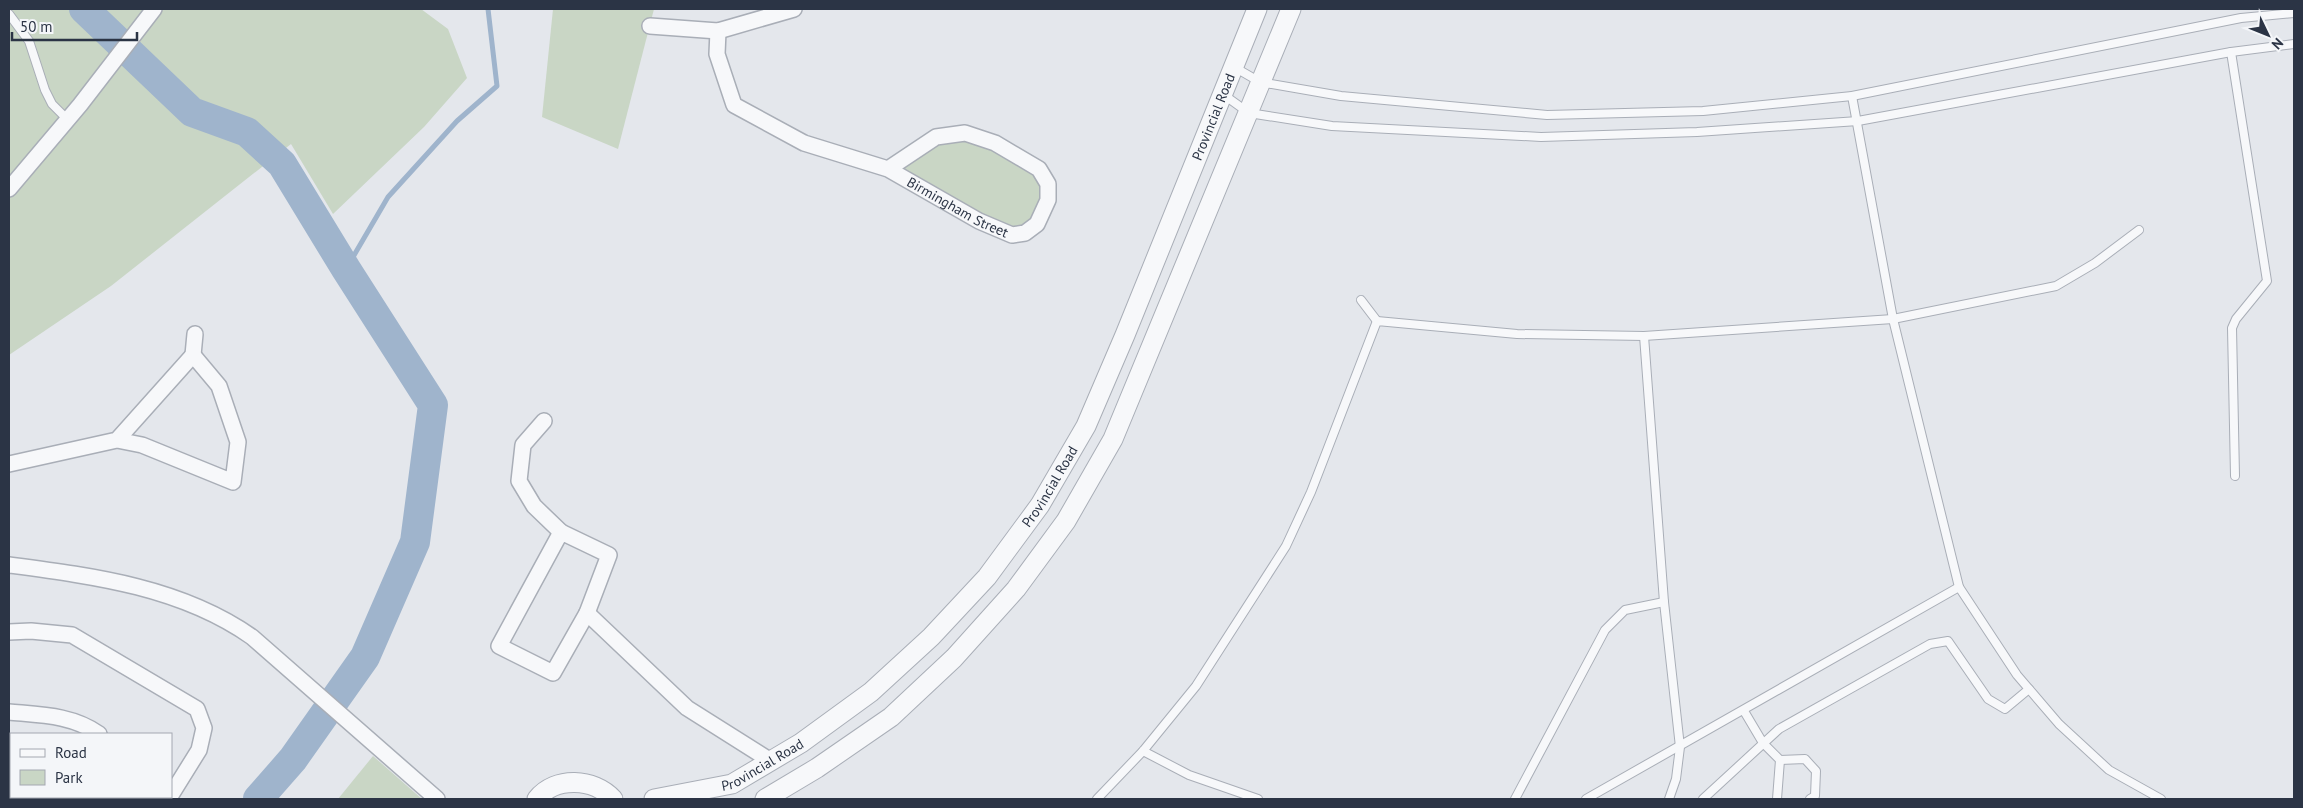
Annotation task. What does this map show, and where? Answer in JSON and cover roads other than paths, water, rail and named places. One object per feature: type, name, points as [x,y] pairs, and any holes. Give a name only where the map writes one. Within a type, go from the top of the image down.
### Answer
[{"type":"street","points":[[650,26],[718,32],[794,9]]},
{"type":"street","name":"Provincial Road","points":[[654,799],[732,784],[801,743],[872,692],[932,637],[987,577],[1040,504],[1086,426],[1125,335],[1232,66],[1257,9]]},
{"type":"street","points":[[765,799],[818,768],[890,717],[954,658],[1016,589],[1066,521],[1113,439],[1250,113],[1260,82],[1291,9]]},
{"type":"street","points":[[9,188],[68,120],[153,10]]},
{"type":"street","name":"Birmingham Street","points":[[718,32],[717,54],[734,105],[804,143],[888,169],[979,221],[1012,235],[1025,233],[1037,224],[1048,200],[1048,184],[1038,169],[994,143],[965,133],[936,137],[888,169]]},
{"type":"street","points":[[117,440],[193,355],[195,334]]},
{"type":"street","points":[[9,464],[117,440],[142,446],[233,482],[238,442],[219,386],[193,355]]},
{"type":"street","points":[[544,421],[523,445],[519,481],[534,506],[561,532],[609,555],[586,613],[553,673],[499,646],[561,532]]},
{"type":"street","points":[[1004,554],[1030,571]]},
{"type":"street","points":[[9,564],[84,575],[121,583],[196,605],[227,620],[252,637],[438,799]]},
{"type":"street","points":[[586,613],[687,708],[771,761]]},
{"type":"street","points":[[9,632],[32,631],[72,635],[197,709],[204,728],[199,750],[172,791]]},
{"type":"street","points":[[9,712],[64,717],[88,726],[98,733]]},
{"type":"street","points":[[537,799],[552,788],[566,783],[581,782],[596,786],[613,799]]},
{"type":"lane","points":[[1232,66],[1260,82],[1341,96],[1547,115],[1703,111],[1852,96],[2241,18],[2294,13]]},
{"type":"lane","points":[[9,14],[29,41],[45,90],[52,104],[68,120]]},
{"type":"lane","points":[[1222,94],[1250,113],[1332,126],[1541,137],[1697,132],[1858,121],[2230,52],[2294,44]]},
{"type":"lane","points":[[2230,52],[2267,281],[2236,319],[2232,328],[2235,476]]},
{"type":"lane","points":[[1852,96],[1893,319],[1959,587],[2017,675],[2059,724],[2109,770],[2161,799]]},
{"type":"lane","points":[[1361,300],[1377,321],[1517,334],[1644,336],[1893,319],[2056,286],[2094,263],[2139,230]]},
{"type":"lane","points":[[1098,799],[1143,751],[1196,686],[1286,546],[1311,492],[1377,321]]},
{"type":"lane","points":[[1644,336],[1664,602],[1680,747],[1676,779],[1670,799]]},
{"type":"lane","points":[[1586,799],[1744,711],[1959,587]]},
{"type":"lane","points":[[1515,799],[1604,630],[1625,610],[1664,602]]},
{"type":"lane","points":[[1703,799],[1779,729],[1930,644],[1948,641],[1988,699],[2005,709],[2029,689]]},
{"type":"lane","points":[[1744,711],[1763,744],[1780,760],[1805,759],[1816,771],[1815,796],[1810,799]]},
{"type":"lane","points":[[1143,751],[1189,775],[1258,799]]},
{"type":"lane","points":[[1777,799],[1780,760]]},
{"type":"waterway","points":[[84,9],[192,112],[247,132],[282,164],[346,269],[433,405],[415,542],[365,657],[293,759],[258,799]]},
{"type":"waterway","points":[[346,269],[388,197],[457,121],[497,86],[488,9]]}]
